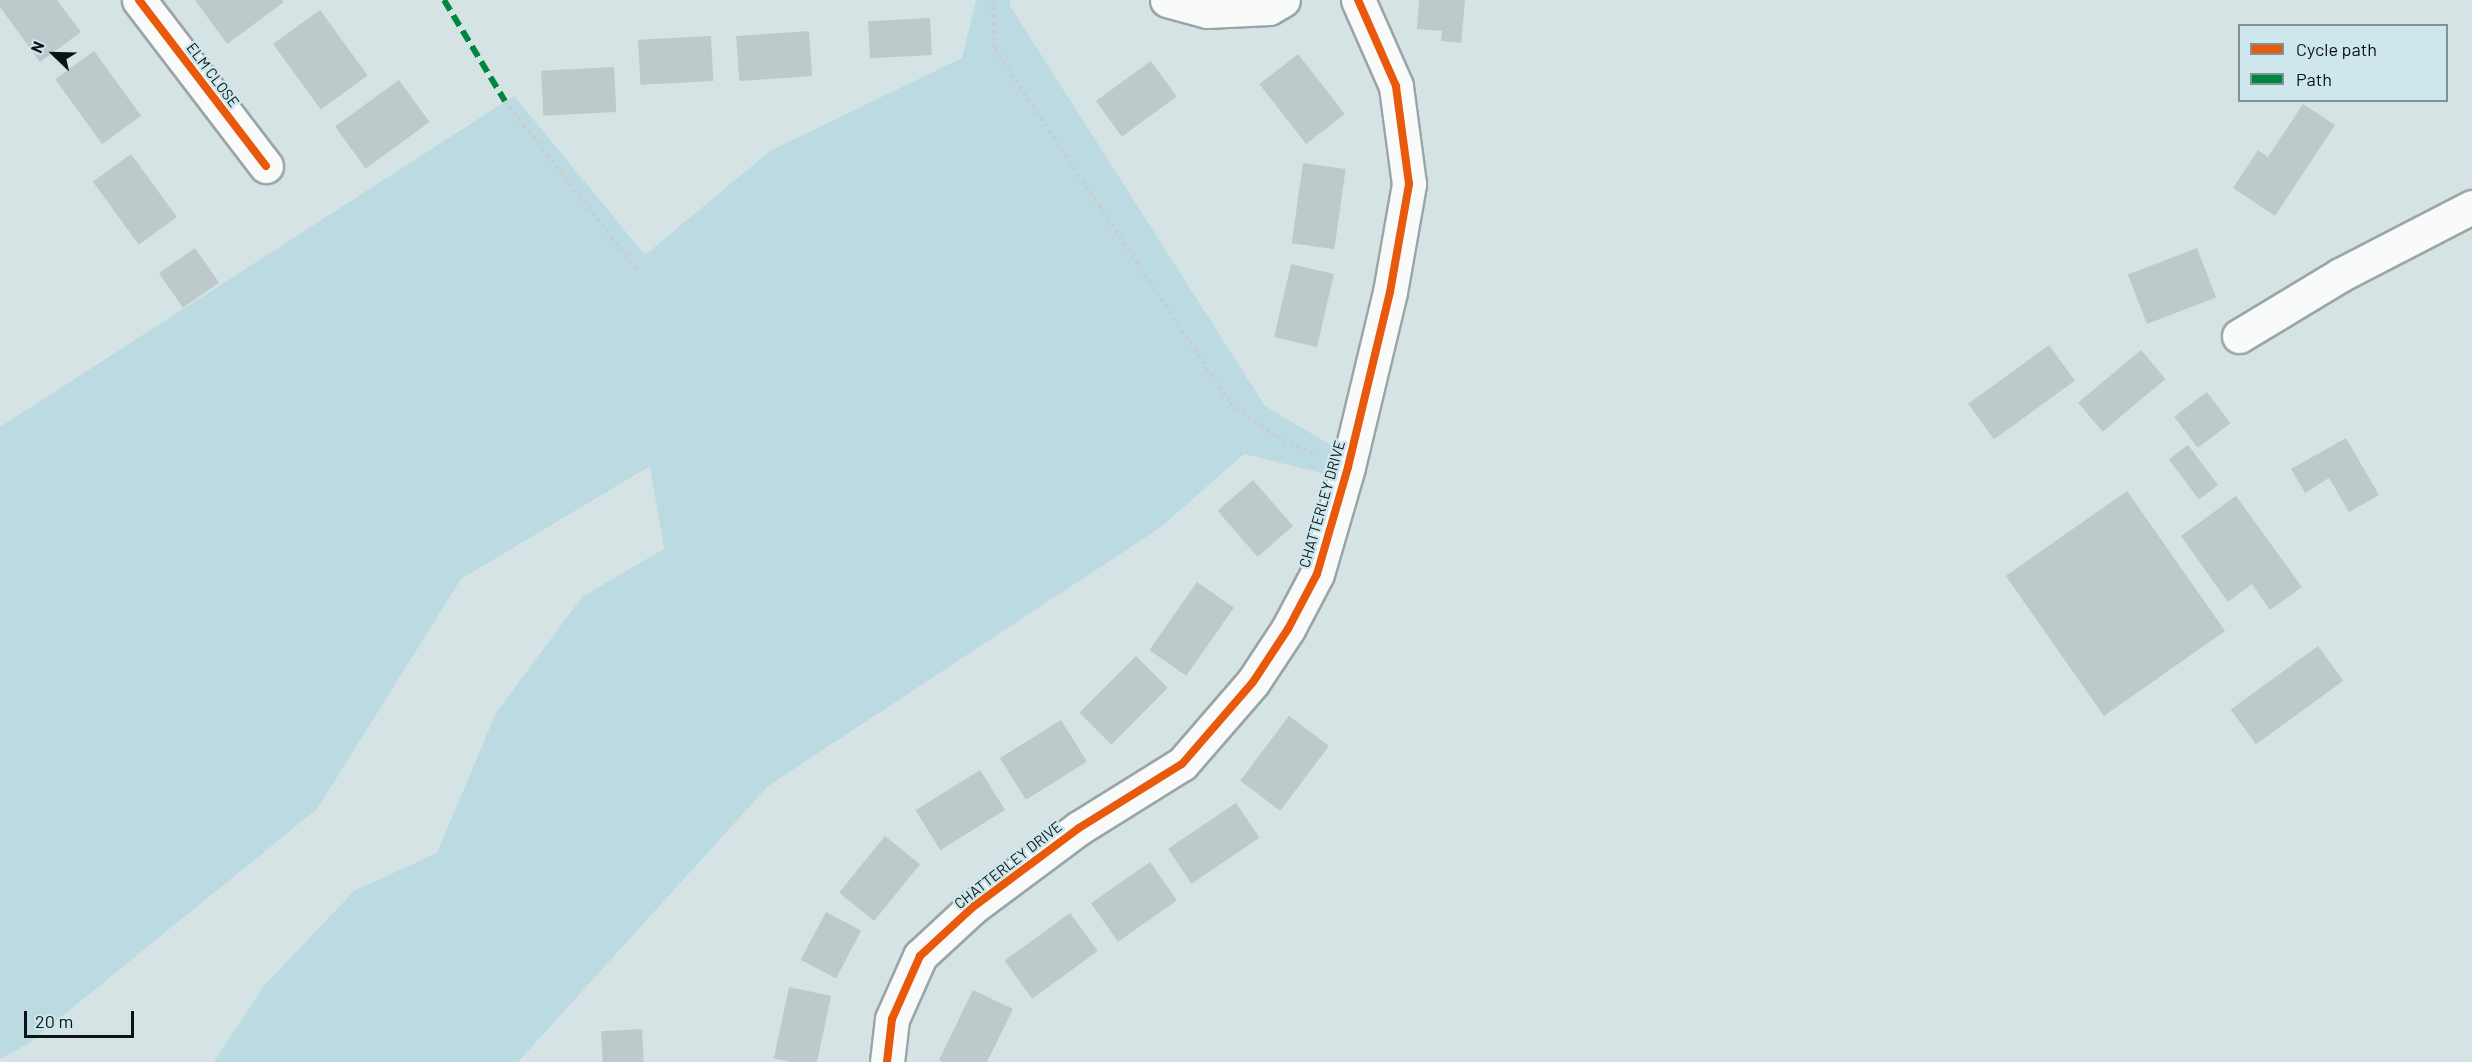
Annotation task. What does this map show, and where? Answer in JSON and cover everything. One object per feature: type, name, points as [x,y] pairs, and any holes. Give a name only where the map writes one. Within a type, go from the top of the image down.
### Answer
[{"type":"street","name":"ELM CLOSE","points":[[140,0],[266,166]]},
{"type":"street","points":[[1167,0],[1207,11],[1269,8],[1283,0]]},
{"type":"street","name":"CHATTERLEY DRIVE","points":[[887,1062],[892,1019],[920,956],[973,907],[1078,828],[1182,764],[1252,682],[1288,629],[1317,574],[1348,467],[1390,292],[1409,184],[1396,86],[1358,0]]},
{"type":"street","points":[[2239,336],[2340,274],[2472,207]]},
{"type":"path","points":[[993,0],[995,49],[1230,403],[1276,437],[1348,467]]},
{"type":"path","points":[[505,102],[638,271]]},
{"type":"shaded area","points":[[976,0],[1010,0],[1010,6],[1265,406],[1351,457],[1346,479],[1244,454],[1161,527],[768,786],[518,1062],[214,1062],[263,987],[354,891],[437,853],[496,713],[582,597],[664,549],[650,466],[461,579],[317,809],[29,1043],[0,1059],[0,427],[514,96],[645,255],[770,151],[962,58]]},
{"type":"building","points":[[0,0],[57,0],[81,32],[40,62],[0,7]]},
{"type":"building","points":[[195,0],[282,0],[284,2],[227,44]]},
{"type":"building","points":[[1419,0],[1465,0],[1461,43],[1441,41],[1442,31],[1417,29]]},
{"type":"building","points":[[320,10],[368,76],[321,110],[273,44]]},
{"type":"building","points":[[930,18],[932,55],[870,58],[868,21]]},
{"type":"building","points":[[809,31],[812,76],[739,81],[736,36]]},
{"type":"building","points":[[711,36],[713,81],[640,85],[638,40]]},
{"type":"building","points":[[94,51],[141,116],[102,144],[55,79]]},
{"type":"building","points":[[1298,54],[1345,114],[1306,144],[1259,84]]},
{"type":"building","points":[[1151,61],[1177,97],[1122,137],[1096,101]]},
{"type":"building","points":[[614,67],[616,112],[543,116],[541,71]]},
{"type":"building","points":[[399,80],[430,122],[366,169],[335,126]]},
{"type":"building","points":[[2303,104],[2335,125],[2275,216],[2233,188],[2258,150],[2268,157]]},
{"type":"building","points":[[131,154],[177,217],[139,245],[93,182]]},
{"type":"building","points":[[1303,163],[1346,169],[1334,249],[1292,243]]},
{"type":"building","points":[[195,248],[219,282],[183,308],[159,273]]},
{"type":"building","points":[[2197,248],[2216,297],[2147,324],[2128,275]]},
{"type":"building","points":[[1291,264],[1334,274],[1317,347],[1274,337]]},
{"type":"building","points":[[2049,345],[2075,381],[1994,439],[1968,404]]},
{"type":"building","points":[[2141,350],[2165,379],[2103,432],[2078,403]]},
{"type":"building","points":[[2207,392],[2230,423],[2198,448],[2174,417]]},
{"type":"building","points":[[2346,438],[2379,495],[2349,512],[2329,478],[2305,493],[2291,469]]},
{"type":"building","points":[[2188,445],[2218,485],[2199,499],[2169,459]]},
{"type":"building","points":[[1253,480],[1293,526],[1258,557],[1218,511]]},
{"type":"building","points":[[2127,491],[2225,631],[2104,716],[2006,576]]},
{"type":"building","points":[[2236,496],[2302,587],[2270,610],[2252,584],[2228,602],[2181,536]]},
{"type":"building","points":[[1197,582],[1234,608],[1186,676],[1149,650]]},
{"type":"building","points":[[2318,646],[2343,681],[2256,744],[2231,709]]},
{"type":"building","points":[[1136,656],[1168,688],[1111,744],[1079,713]]},
{"type":"building","points":[[1289,716],[1329,746],[1280,811],[1240,781]]},
{"type":"building","points":[[1061,720],[1087,762],[1026,800],[1000,758]]},
{"type":"building","points":[[980,770],[1005,810],[940,850],[916,810]]},
{"type":"building","points":[[1236,803],[1259,838],[1192,884],[1168,849]]},
{"type":"building","points":[[885,836],[920,864],[874,921],[839,893]]},
{"type":"building","points":[[1150,862],[1177,901],[1118,942],[1091,903]]},
{"type":"building","points":[[826,912],[861,931],[836,978],[801,960]]},
{"type":"building","points":[[1070,913],[1098,951],[1032,999],[1004,961]]},
{"type":"building","points":[[789,987],[831,996],[817,1062],[791,1062],[774,1058]]},
{"type":"building","points":[[973,990],[1013,1009],[987,1062],[943,1062],[939,1060]]},
{"type":"building","points":[[642,1029],[644,1062],[603,1062],[601,1031]]},
{"type":"marked path","points":[[444,0],[505,101]]},
{"type":"cycle path","points":[[139,0],[266,166]]},
{"type":"cycle path","points":[[887,1062],[892,1019],[920,956],[973,907],[1079,828],[1182,764],[1253,682],[1288,629],[1317,574],[1348,467],[1390,292],[1409,184],[1396,86],[1358,0]]}]
